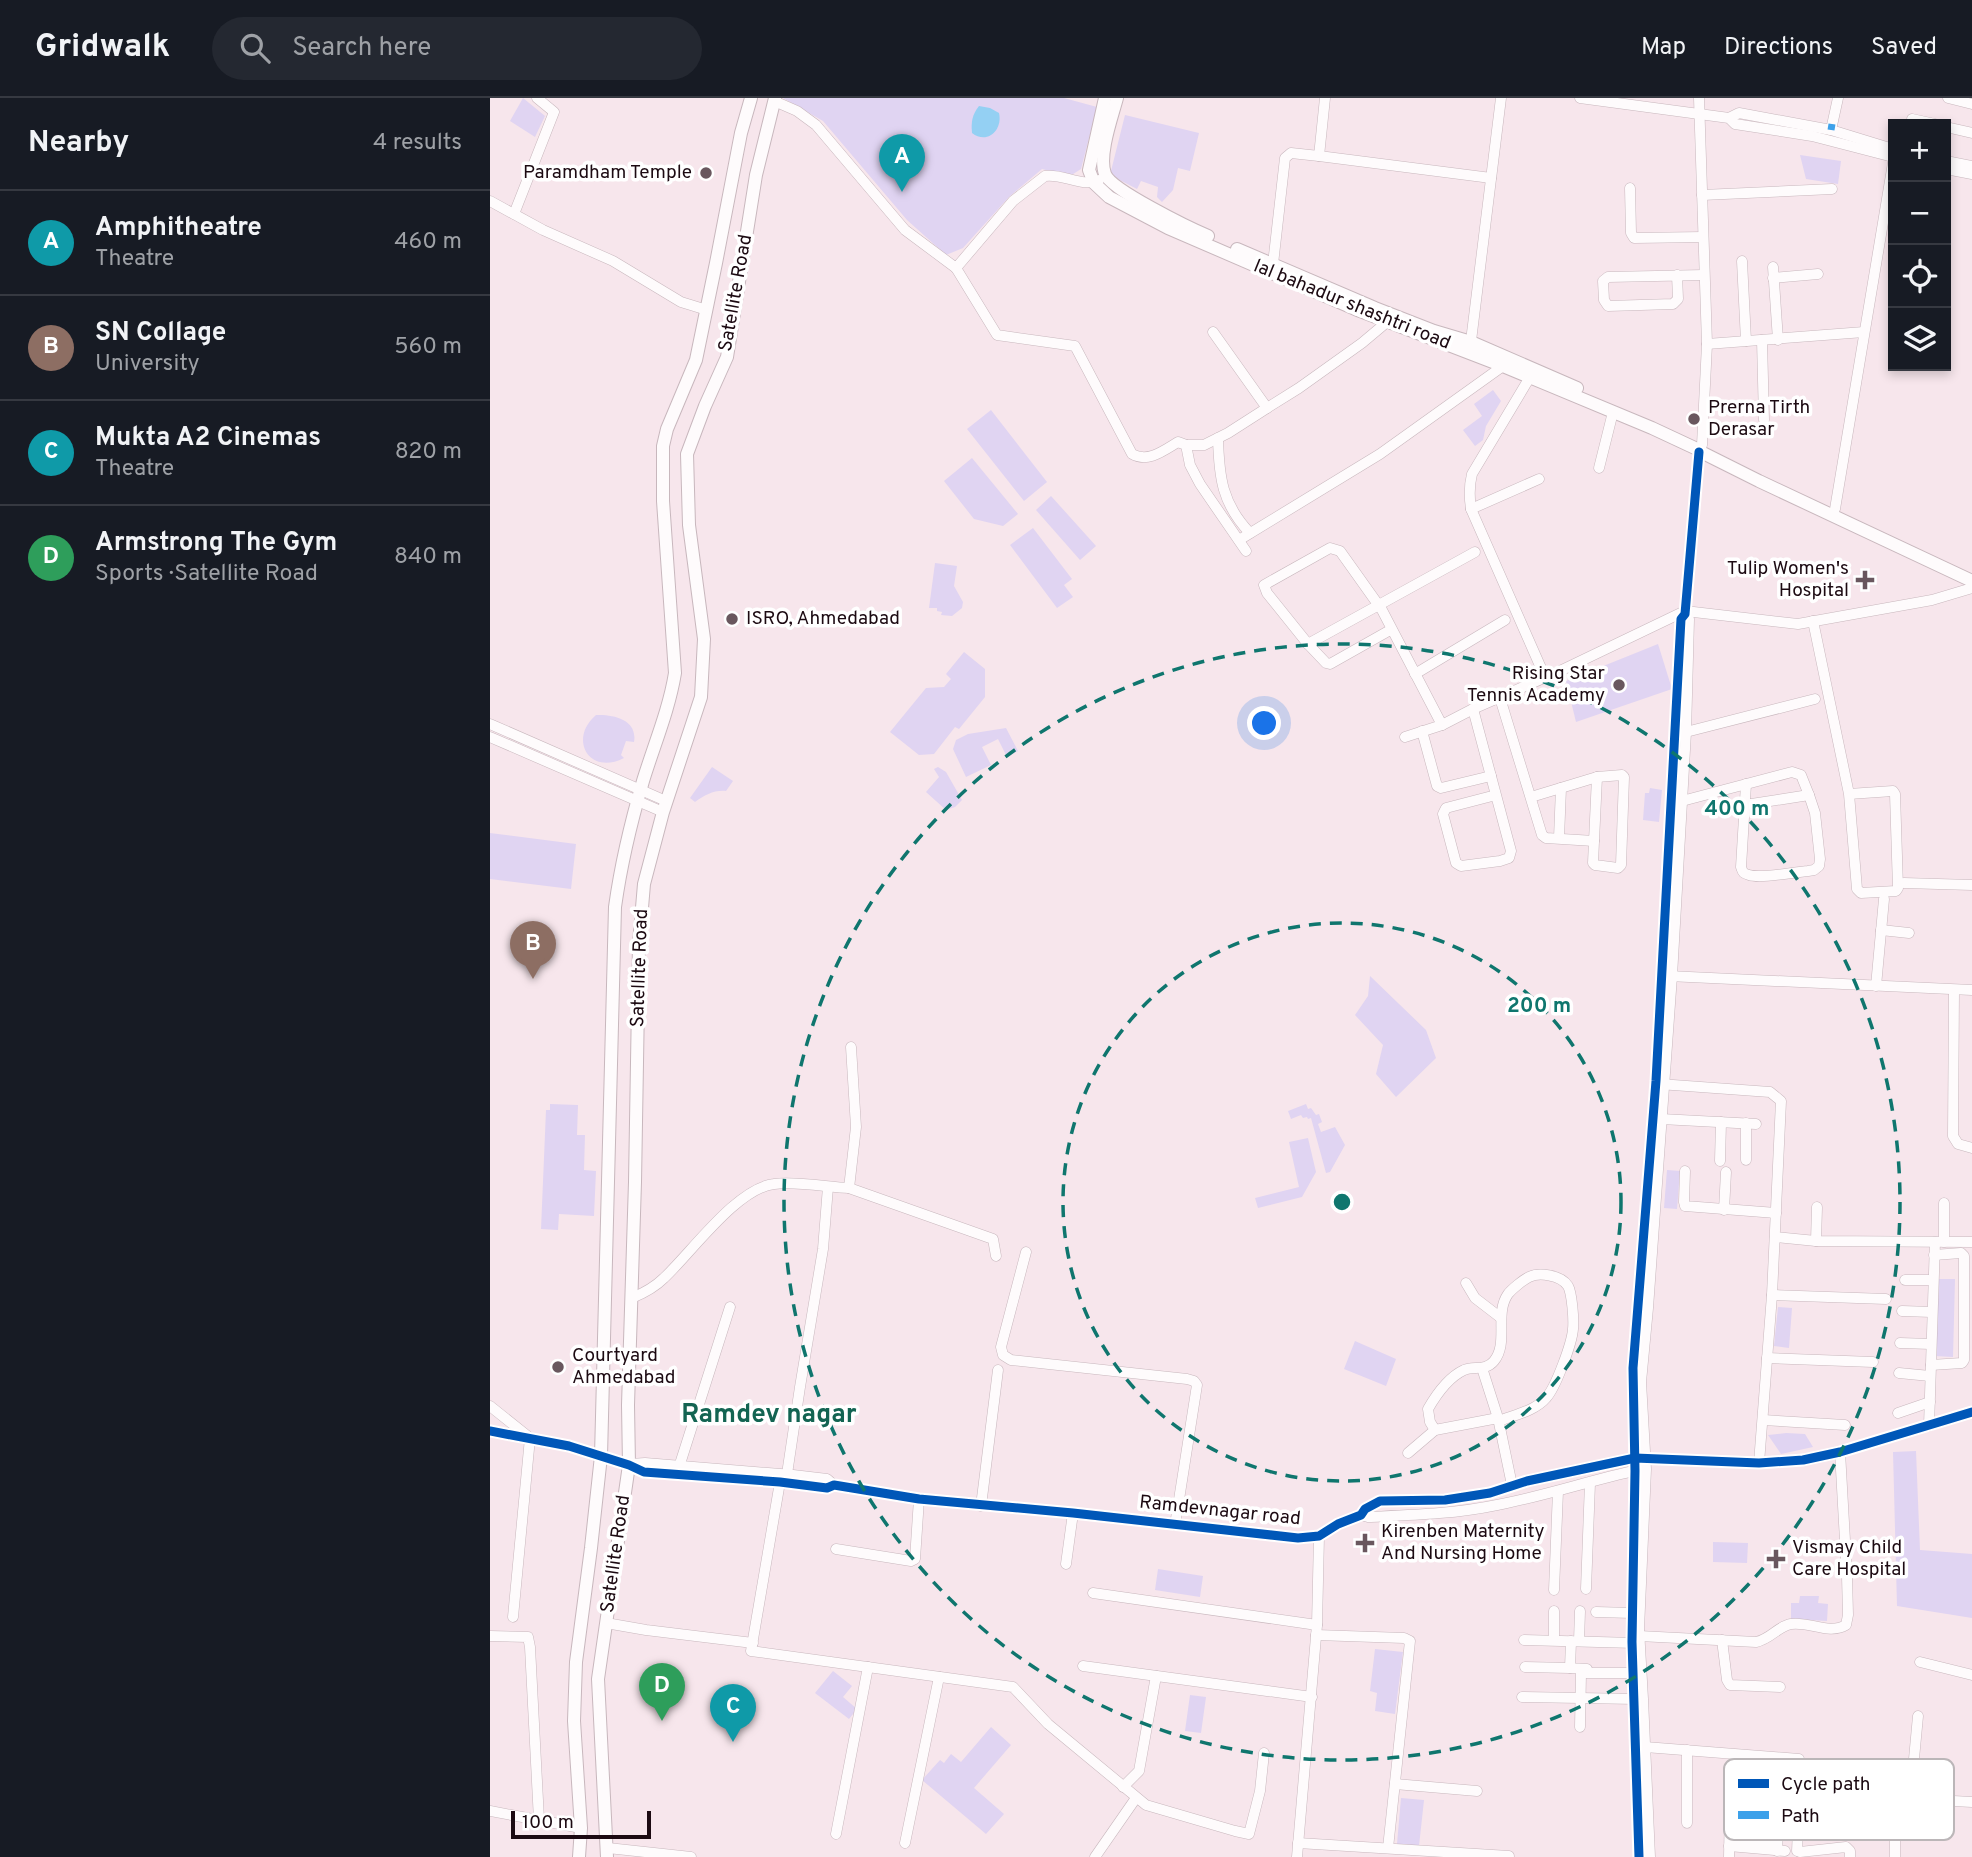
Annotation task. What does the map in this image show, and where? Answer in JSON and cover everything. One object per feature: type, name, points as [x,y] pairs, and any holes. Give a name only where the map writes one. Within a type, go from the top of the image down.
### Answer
[{"type":"main road","name":"Satellite Road","points":[[579,1857],[581,1828],[574,1721],[576,1662],[601,1456],[614,918],[620,872],[675,673],[663,501],[663,446],[667,429],[696,359],[741,133],[751,98]]},
{"type":"main road","points":[[1105,98],[1089,170],[1100,180],[1149,207],[1203,234],[1375,308],[1653,422],[1700,448],[1972,573]]},
{"type":"main road","points":[[1100,180],[1117,98]]},
{"type":"main road","name":"Satellite Road","points":[[607,1853],[598,1679],[629,1465],[628,1405],[639,943],[644,884],[665,806],[701,696],[704,639],[689,525],[687,454],[727,356],[756,175],[775,99]]},
{"type":"main road","name":"lal bahadur shashtri road","points":[[1100,180],[1109,197],[1168,228],[1387,322],[1470,348],[1503,366],[1700,448],[1759,481],[1972,581]]},
{"type":"street","points":[[514,214],[554,113],[537,98]]},
{"type":"street","points":[[1319,156],[1325,98]]},
{"type":"street","points":[[1470,348],[1501,98]]},
{"type":"street","points":[[1580,98],[1729,118],[1738,113],[1831,130],[1888,147]]},
{"type":"street","points":[[1667,976],[1681,619],[1685,613],[1707,344],[1699,98]]},
{"type":"street","points":[[1831,130],[1838,98]]},
{"type":"street","points":[[1948,98],[1972,104]]},
{"type":"street","points":[[775,99],[816,125],[905,230],[956,268],[997,335],[1074,346],[1132,454],[1139,458],[1154,456],[1178,442],[1204,445],[1217,438],[1299,388],[1387,322]]},
{"type":"street","points":[[1729,118],[1735,124],[1812,136],[1888,156]]},
{"type":"street","points":[[1951,128],[1972,132]]},
{"type":"street","points":[[1273,264],[1285,159],[1291,153],[1491,178]]},
{"type":"street","points":[[1951,162],[1972,166]]},
{"type":"street","points":[[1951,170],[1972,174]]},
{"type":"street","points":[[956,268],[1013,201],[1045,176],[1052,175],[1079,182],[1100,180]]},
{"type":"street","points":[[1835,509],[1890,182]]},
{"type":"street","points":[[1630,188],[1631,233],[1634,237],[1703,237]]},
{"type":"street","points":[[1702,195],[1832,189]]},
{"type":"street","points":[[490,201],[544,230],[613,261],[681,302],[707,310]]},
{"type":"street","points":[[1742,261],[1746,341]]},
{"type":"street","points":[[1778,340],[1773,272],[1818,274]]},
{"type":"street","points":[[1677,275],[1678,299],[1673,304],[1608,306],[1604,300],[1603,281],[1608,277],[1677,275],[1704,275]]},
{"type":"street","points":[[1213,332],[1267,408]]},
{"type":"street","points":[[1707,344],[1864,332]]},
{"type":"street","points":[[1762,340],[1764,420]]},
{"type":"street","points":[[1238,540],[1380,454],[1503,366]]},
{"type":"street","points":[[1530,377],[1472,474],[1469,497],[1471,509],[1545,677]]},
{"type":"street","points":[[1599,468],[1613,412]]},
{"type":"street","points":[[1217,438],[1225,497],[1232,511],[1250,533]]},
{"type":"street","points":[[1186,445],[1191,466],[1200,484],[1246,551]]},
{"type":"street","points":[[1471,509],[1539,479]]},
{"type":"street","points":[[1392,629],[1330,664],[1326,663],[1307,644],[1264,587],[1266,583],[1330,548],[1340,551],[1382,610],[1392,629],[1415,674],[1442,725]]},
{"type":"street","points":[[1307,644],[1475,552]]},
{"type":"street","points":[[1405,737],[1442,725],[1685,613],[1798,624],[1931,600],[1972,588]]},
{"type":"street","points":[[1640,1458],[1633,1368],[1660,1084],[1682,802],[1689,619],[1685,613]]},
{"type":"street","points":[[1415,674],[1505,620]]},
{"type":"street","points":[[1813,621],[1849,794],[1857,889],[1861,893],[1896,891],[1895,794],[1893,791],[1849,794]]},
{"type":"street","points":[[1500,698],[1542,835],[1546,838],[1594,841]]},
{"type":"street","points":[[1686,732],[1815,699]]},
{"type":"street","points":[[1473,709],[1511,851],[1509,858],[1461,866],[1456,863],[1443,811],[1496,795]]},
{"type":"street","points":[[490,724],[639,796]]},
{"type":"street","points":[[1422,732],[1437,786],[1441,788],[1491,776]]},
{"type":"street","points":[[490,737],[665,806]]},
{"type":"street","points":[[1682,802],[1746,784],[1796,772],[1807,785],[1815,813],[1819,866],[1808,871],[1758,876],[1743,872],[1741,867],[1746,784]]},
{"type":"street","points":[[1531,797],[1597,776],[1622,775],[1621,865],[1618,868],[1594,865],[1597,776]]},
{"type":"street","points":[[1559,838],[1561,788]]},
{"type":"street","points":[[1745,805],[1810,795]]},
{"type":"street","points":[[1904,883],[1972,886]]},
{"type":"street","points":[[1876,986],[1884,899]]},
{"type":"street","points":[[1881,930],[1909,933]]},
{"type":"street","points":[[1667,976],[1972,990]]},
{"type":"street","points":[[1954,989],[1953,1136],[1958,1144],[1972,1148]]},
{"type":"street","points":[[849,1188],[856,1127],[851,1047]]},
{"type":"street","points":[[1639,1857],[1637,1640],[1641,1382],[1661,1119],[1660,1084]]},
{"type":"street","points":[[1660,1084],[1770,1091],[1782,1101],[1772,1295],[1759,1464]]},
{"type":"street","points":[[1661,1119],[1751,1124],[1746,1160]]},
{"type":"street","points":[[1720,1161],[1721,1122]]},
{"type":"street","points":[[1685,1171],[1685,1206],[1776,1213]]},
{"type":"street","points":[[1724,1210],[1726,1172]]},
{"type":"street","points":[[632,1298],[648,1291],[664,1279],[733,1206],[757,1189],[772,1184],[849,1188],[993,1239],[996,1256]]},
{"type":"street","points":[[828,1187],[823,1249],[751,1651],[1013,1687],[1048,1724],[1146,1805],[1249,1833],[1260,1791],[1264,1753]]},
{"type":"street","points":[[1929,1426],[1934,1255],[1939,1242],[1944,1203]]},
{"type":"street","points":[[1816,1241],[1817,1207]]},
{"type":"street","points":[[1775,1237],[1816,1241],[1972,1242]]},
{"type":"street","points":[[1026,1252],[1001,1347],[1003,1355],[1011,1360],[1187,1379],[1197,1385],[1175,1525]]},
{"type":"street","points":[[1899,1373],[1930,1370],[1962,1363],[1964,1360],[1964,1256],[1934,1255]]},
{"type":"street","points":[[1408,1452],[1435,1430],[1498,1420],[1531,1409],[1546,1398],[1565,1358],[1573,1329],[1568,1286],[1551,1276],[1537,1275],[1528,1278],[1508,1294],[1502,1310],[1501,1340],[1493,1363],[1482,1368],[1465,1370],[1434,1398],[1428,1409],[1430,1422],[1435,1430]]},
{"type":"street","points":[[1905,1280],[1933,1280]]},
{"type":"street","points":[[1466,1283],[1475,1298],[1501,1318]]},
{"type":"street","points":[[1772,1295],[1886,1299]]},
{"type":"street","points":[[679,1467],[730,1307]]},
{"type":"street","points":[[1902,1311],[1932,1312]]},
{"type":"street","points":[[1900,1343],[1931,1344]]},
{"type":"street","points":[[1767,1358],[1873,1362]]},
{"type":"street","points":[[1482,1368],[1498,1420],[1512,1485]]},
{"type":"street","points":[[981,1506],[998,1370]]},
{"type":"street","points":[[1898,1413],[1930,1402]]},
{"type":"street","points":[[490,1406],[530,1438],[513,1617]]},
{"type":"street","points":[[1640,1458],[1759,1464],[1803,1460],[1840,1452],[1972,1412]]},
{"type":"street","points":[[1763,1420],[1845,1425]]},
{"type":"street","name":"Ramdevnagar road","points":[[490,1431],[569,1446],[657,1474],[827,1479],[834,1485],[919,1499],[1298,1538],[1319,1536],[1338,1524],[1361,1515],[1365,1509],[1380,1501],[1445,1500],[1490,1493],[1527,1480],[1640,1458]]},
{"type":"street","points":[[1524,1640],[1756,1642],[1766,1640],[1791,1624],[1838,1629],[1846,1625],[1847,1576],[1840,1452]]},
{"type":"street","points":[[1640,1470],[1658,1460]]},
{"type":"street","name":"Ramdevnagar road","points":[[629,1465],[645,1463],[783,1478]]},
{"type":"street","points":[[1640,1470],[1632,1613],[1637,1640],[1632,1672],[1645,1747],[1650,1857]]},
{"type":"street","name":"Ramdevnagar road","points":[[1361,1515],[1445,1514],[1496,1505],[1640,1470]]},
{"type":"street","points":[[1586,1589],[1590,1483]]},
{"type":"street","points":[[1554,1590],[1558,1491]]},
{"type":"street","points":[[836,1549],[911,1561],[915,1559],[919,1499]]},
{"type":"street","points":[[1066,1564],[1073,1513]]},
{"type":"street","name":"Ramdevnagar road","points":[[1297,1857],[1317,1630],[1319,1536]]},
{"type":"street","points":[[1093,1593],[1317,1630],[1404,1638],[1410,1641],[1388,1848]]},
{"type":"street","points":[[1553,1640],[1554,1611]]},
{"type":"street","points":[[1570,1668],[1580,1611]]},
{"type":"street","points":[[1596,1612],[1632,1613]]},
{"type":"street","points":[[606,1623],[753,1643]]},
{"type":"street","points":[[490,1636],[528,1637],[539,1820]]},
{"type":"street","points":[[1722,1640],[1727,1681],[1730,1685],[1780,1687]]},
{"type":"street","points":[[1920,1662],[1972,1675]]},
{"type":"street","points":[[1083,1666],[1312,1697]]},
{"type":"street","points":[[836,1834],[867,1667]]},
{"type":"street","points":[[1525,1667],[1632,1672]]},
{"type":"street","points":[[1580,1727],[1581,1673],[1632,1672]]},
{"type":"street","points":[[1123,1787],[1139,1771],[1156,1676]]},
{"type":"street","points":[[905,1843],[939,1677]]},
{"type":"street","points":[[1521,1697],[1638,1699]]},
{"type":"street","points":[[1914,1759],[1918,1716]]},
{"type":"street","points":[[1645,1747],[1798,1759]]},
{"type":"street","points":[[1686,1750],[1687,1823]]},
{"type":"street","points":[[1395,1784],[1477,1791]]},
{"type":"street","points":[[1095,1857],[1136,1798]]},
{"type":"street","points":[[1954,1801],[1972,1802]]},
{"type":"street","points":[[490,1811],[581,1828]]},
{"type":"street","points":[[1298,1843],[1509,1856]]},
{"type":"street","points":[[1729,1847],[1821,1857]]},
{"type":"street","points":[[1798,1854],[1846,1847],[1850,1851],[1850,1857]]},
{"type":"street","points":[[607,1853],[691,1857]]},
{"type":"shaded area","points":[[523,98],[545,116],[535,137],[510,121]]},
{"type":"shaded area","points":[[783,98],[1064,98],[1097,107],[1081,169],[1070,176],[1042,169],[1009,197],[963,248],[946,255],[907,220],[823,121]]},
{"type":"shaded area","points":[[1125,115],[1199,133],[1190,171],[1178,168],[1173,190],[1162,202],[1157,197],[1158,187],[1141,181],[1137,189],[1110,175]]},
{"type":"shaded area","points":[[1800,155],[1841,161],[1838,184],[1806,179]]},
{"type":"shaded area","points":[[1493,390],[1501,401],[1486,426],[1483,440],[1475,446],[1463,430],[1482,416],[1474,404]]},
{"type":"shaded area","points":[[991,410],[1047,482],[1024,501],[967,429]]},
{"type":"shaded area","points":[[972,458],[1018,514],[1003,526],[974,519],[944,481]]},
{"type":"shaded area","points":[[1051,496],[1096,546],[1080,560],[1036,510]]},
{"type":"shaded area","points":[[1033,528],[1072,579],[1064,585],[1073,597],[1057,608],[1010,545]]},
{"type":"shaded area","points":[[935,563],[957,566],[954,586],[963,602],[962,608],[952,616],[941,615],[942,612],[937,611],[937,608],[929,608]]},
{"type":"shaded area","name":"Rising Star Tennis Academy","points":[[1658,644],[1672,689],[1576,722],[1566,681]]},
{"type":"shaded area","points":[[964,652],[985,669],[985,697],[959,729],[955,727],[934,754],[919,755],[890,732],[926,688],[944,687],[951,679],[946,674]]},
{"type":"shaded area","points":[[596,715],[617,717],[632,728],[634,742],[626,741],[621,755],[624,758],[601,762],[592,759],[586,752],[584,734]]},
{"type":"shaded area","points":[[1006,728],[1018,751],[1007,757],[998,739],[982,747],[991,765],[966,777],[953,749],[956,740],[968,734]]},
{"type":"shaded area","points":[[712,767],[733,781],[726,791],[710,793],[695,802],[690,798]]},
{"type":"shaded area","points":[[938,767],[946,772],[962,800],[955,807],[946,810],[926,792],[939,777],[934,769]]},
{"type":"shaded area","points":[[1650,788],[1662,790],[1659,822],[1643,820],[1645,793],[1649,793]]},
{"type":"shaded area","points":[[490,833],[576,844],[571,889],[490,879]]},
{"type":"shaded area","points":[[1370,976],[1426,1030],[1436,1058],[1396,1097],[1376,1074],[1383,1045],[1355,1015],[1368,996]]},
{"type":"shaded area","points":[[550,1104],[578,1105],[577,1135],[585,1135],[584,1170],[596,1171],[594,1216],[559,1214],[558,1230],[541,1229],[546,1110],[550,1110]]},
{"type":"shaded area","points":[[1306,1104],[1308,1109],[1311,1108],[1316,1115],[1319,1114],[1321,1132],[1335,1127],[1345,1145],[1330,1172],[1326,1173],[1311,1118],[1303,1118],[1301,1115],[1291,1119],[1288,1111]]},
{"type":"shaded area","points":[[1308,1138],[1316,1172],[1302,1197],[1258,1208],[1255,1198],[1299,1187],[1289,1142]]},
{"type":"shaded area","points":[[1667,1170],[1680,1171],[1677,1209],[1664,1208]]},
{"type":"shaded area","points":[[1937,1279],[1955,1279],[1953,1357],[1935,1356]]},
{"type":"shaded area","points":[[1778,1307],[1792,1308],[1789,1348],[1774,1346]]},
{"type":"shaded area","points":[[1355,1341],[1396,1359],[1386,1386],[1344,1369]]},
{"type":"shaded area","points":[[1805,1434],[1813,1447],[1781,1454],[1768,1435]]},
{"type":"shaded area","points":[[1916,1451],[1920,1550],[1972,1554],[1972,1618],[1897,1606],[1893,1452]]},
{"type":"shaded area","points":[[1713,1542],[1748,1543],[1747,1563],[1713,1562]]},
{"type":"shaded area","points":[[1158,1569],[1203,1576],[1200,1597],[1155,1590]]},
{"type":"shaded area","points":[[1800,1596],[1819,1596],[1818,1603],[1828,1604],[1827,1621],[1791,1619],[1791,1603],[1799,1603]]},
{"type":"shaded area","points":[[1375,1649],[1403,1652],[1395,1714],[1375,1711],[1377,1693],[1370,1691]]},
{"type":"shaded area","points":[[833,1671],[852,1686],[843,1697],[857,1709],[849,1719],[815,1693]]},
{"type":"shaded area","points":[[1190,1695],[1206,1697],[1201,1733],[1185,1731]]},
{"type":"shaded area","points":[[991,1727],[1011,1745],[974,1788],[1004,1814],[986,1834],[922,1780],[940,1760],[944,1763],[951,1754],[961,1762]]},
{"type":"shaded area","points":[[1401,1798],[1424,1800],[1419,1846],[1397,1844]]},
{"type":"water","points":[[979,106],[999,113],[999,125],[993,134],[988,136],[972,133],[972,119]]},
{"type":"marked path","points":[[1831,130],[1832,124]]},
{"type":"cycle path","points":[[1639,1857],[1632,1642],[1635,1471],[1633,1368],[1656,1081],[1681,619],[1685,614],[1699,452]]},
{"type":"cycle path","points":[[490,1431],[569,1446],[644,1472],[827,1488],[834,1485],[919,1499],[1298,1538],[1319,1536],[1338,1524],[1361,1515],[1365,1509],[1380,1501],[1445,1500],[1490,1493],[1527,1481],[1635,1458],[1759,1463],[1803,1460],[1840,1452],[1972,1412]]},
{"type":"place","name":"Paramdham Temple","points":[[706,173]]},
{"type":"place","name":"Amphitheatre","points":[[902,192]]},
{"type":"place","name":"Prerna Tirth Derasar","points":[[1694,419]]},
{"type":"place","name":"Tulip Women's Hospital","points":[[1865,580]]},
{"type":"place","name":"ISRO, Ahmedabad","points":[[732,619]]},
{"type":"place","name":"Rising Star Tennis Academy","points":[[1619,685]]},
{"type":"place","name":"SN Collage","points":[[533,979]]},
{"type":"place","name":"Courtyard Ahmedabad","points":[[558,1367]]},
{"type":"place","name":"Kirenben Maternity And Nursing Home","points":[[1365,1543]]},
{"type":"place","name":"Vismay Child Care Hospital","points":[[1776,1559]]},
{"type":"place","name":"Armstrong The Gym","points":[[662,1721]]},
{"type":"place","name":"Mukta A2 Cinemas","points":[[733,1742]]},
{"type":"district","name":"Ramdev nagar","points":[[769,1415]]}]
